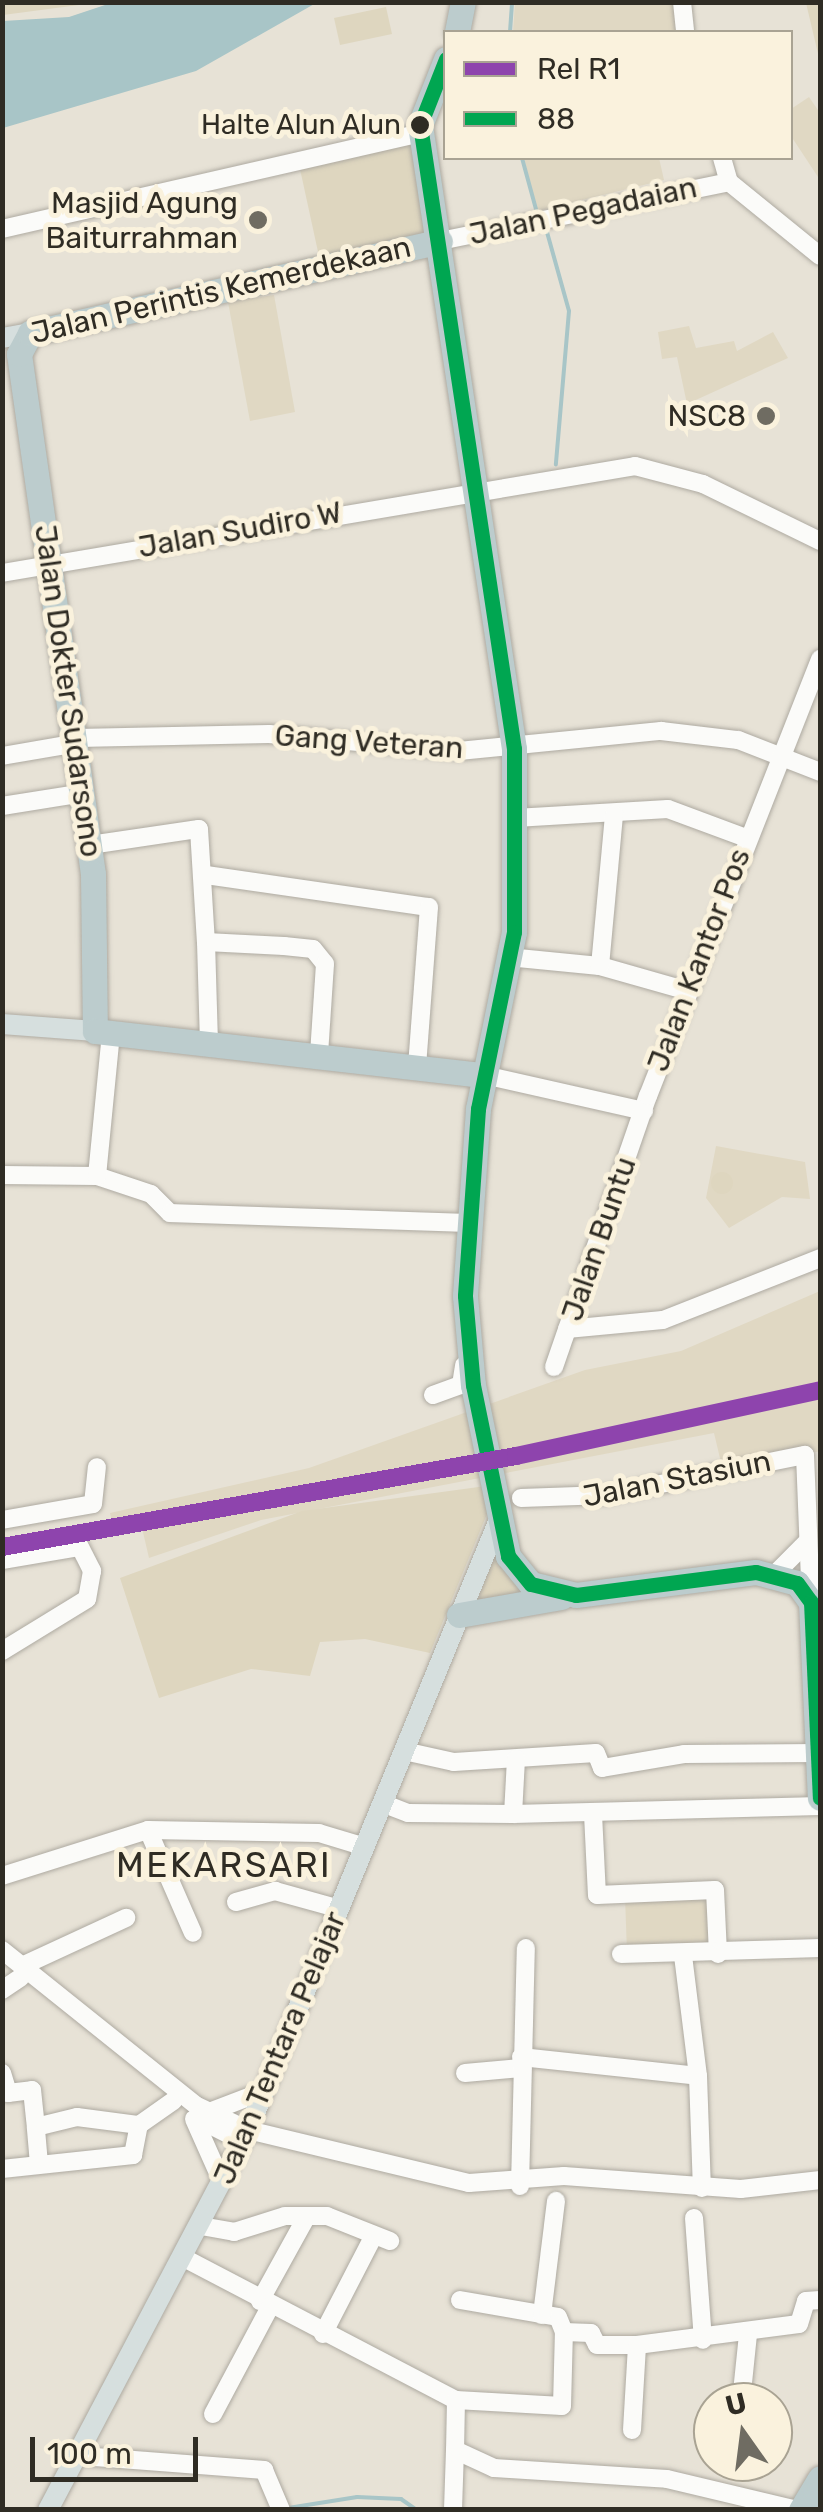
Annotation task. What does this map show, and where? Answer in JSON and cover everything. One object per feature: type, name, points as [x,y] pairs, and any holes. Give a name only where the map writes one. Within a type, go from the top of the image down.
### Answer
[{"type":"highway","points":[[457,30],[463,2]]},
{"type":"highway","points":[[443,68],[418,137],[440,241],[478,488],[514,749],[516,818],[508,957],[484,1075],[467,1227],[472,1386],[518,1572],[576,1595]]},
{"type":"highway","name":"Jalan Perintis Kemerdekaan","points":[[14,341],[440,241]]},
{"type":"highway","name":"Jalan Dokter Sudarsono","points":[[14,341],[77,741],[90,844],[103,1032]]},
{"type":"highway","points":[[103,1032],[484,1075]]},
{"type":"highway","points":[[459,1615],[576,1595],[776,1573],[811,1602],[820,1802]]},
{"type":"main road","points":[[2,1024],[103,1032]]},
{"type":"main road","name":"Jalan Tentara Pelajar","points":[[48,2510],[82,2456],[245,2136],[501,1515]]},
{"type":"street","points":[[682,2],[685,30]]},
{"type":"street","points":[[2,230],[418,137]]},
{"type":"street","points":[[723,160],[729,182]]},
{"type":"street","name":"Jalan Pegadaian","points":[[440,241],[729,182],[820,256]]},
{"type":"street","name":"Jalan Sudiro W","points":[[2,573],[478,488],[661,468],[820,541]]},
{"type":"street","name":"Jalan Kantor Pos","points":[[484,1075],[644,1111],[777,756],[820,659]]},
{"type":"street","name":"Gang Veteran","points":[[2,756],[77,741],[270,734],[514,749],[662,731],[777,756],[820,772]]},
{"type":"street","points":[[2,806],[83,792]]},
{"type":"street","points":[[516,818],[668,809],[746,838]]},
{"type":"street","points":[[600,966],[614,815]]},
{"type":"street","points":[[90,844],[199,829],[206,875],[209,1044]]},
{"type":"street","points":[[206,875],[429,907],[417,1066]]},
{"type":"street","points":[[206,942],[322,956],[319,1055]]},
{"type":"street","points":[[508,957],[600,966],[688,991]]},
{"type":"street","points":[[97,1176],[103,1032]]},
{"type":"street","name":"Jalan Buntu","points":[[554,1366],[644,1111]]},
{"type":"street","points":[[2,1176],[97,1176],[151,1194],[170,1213],[467,1227],[458,1262],[464,1380],[433,1396]]},
{"type":"street","points":[[568,1330],[663,1320],[820,1258]]},
{"type":"street","name":"Jalan Stasiun","points":[[521,1498],[578,1499],[806,1455],[811,1602]]},
{"type":"street","points":[[2,1520],[93,1504],[97,1467]]},
{"type":"street","points":[[776,1573],[808,1541]]},
{"type":"street","points":[[2,1560],[84,1549],[87,1599],[2,1651]]},
{"type":"street","points":[[404,1751],[454,1762],[596,1754],[602,1768],[684,1754],[819,1753]]},
{"type":"street","points":[[513,1814],[516,1759]]},
{"type":"street","points":[[382,1803],[408,1812],[592,1814],[652,1805],[820,1802]]},
{"type":"street","points":[[592,1814],[597,1895],[715,1890],[718,1954]]},
{"type":"street","points":[[2,1876],[148,1830],[319,1833],[365,1847]]},
{"type":"street","points":[[148,1830],[193,1934]]},
{"type":"street","points":[[236,1902],[275,1892],[340,1909]]},
{"type":"street","points":[[2,1990],[21,1972],[126,1918]]},
{"type":"street","points":[[520,2186],[526,1948]]},
{"type":"street","points":[[621,1954],[683,1956],[820,1948]]},
{"type":"street","points":[[2,1950],[21,1972],[195,2111],[222,2182]]},
{"type":"street","points":[[683,1956],[698,2076],[702,2188]]},
{"type":"street","points":[[2,1964],[21,1972]]},
{"type":"street","points":[[87,2026],[174,2101],[245,2136],[422,2176],[520,2186],[564,2176],[702,2188],[820,2180]]},
{"type":"street","points":[[465,2073],[521,2062],[698,2076]]},
{"type":"street","points":[[2,2073],[8,2093],[32,2090],[39,2164]]},
{"type":"street","points":[[195,2111],[233,2109],[264,2091]]},
{"type":"street","points":[[36,2127],[77,2118],[139,2125],[174,2101]]},
{"type":"street","points":[[2,2168],[133,2154],[139,2125]]},
{"type":"street","points":[[542,2314],[556,2201]]},
{"type":"street","points":[[201,2226],[234,2232],[308,2216],[348,2219],[382,2238],[323,2334]]},
{"type":"street","points":[[213,2414],[308,2216]]},
{"type":"street","points":[[694,2218],[703,2340]]},
{"type":"street","points":[[184,2258],[323,2334],[456,2400],[562,2406],[564,2332],[560,2318],[460,2300]]},
{"type":"street","points":[[564,2332],[636,2346],[703,2340],[799,2324],[806,2301],[820,2300]]},
{"type":"street","points":[[743,2382],[748,2334]]},
{"type":"street","points":[[632,2430],[636,2346]]},
{"type":"street","points":[[453,2510],[456,2400]]},
{"type":"street","points":[[455,2450],[503,2470],[667,2479],[811,2495]]},
{"type":"street","points":[[82,2456],[252,2467],[269,2474],[280,2507]]},
{"type":"shaded area","points":[[3,2],[94,2],[94,3],[3,15]]},
{"type":"shaded area","points":[[515,2],[679,3],[682,30],[513,30]]},
{"type":"shaded area","points":[[806,3],[820,3],[820,62]]},
{"type":"shaded area","points":[[386,7],[392,34],[340,45],[334,18]]},
{"type":"shaded area","points":[[809,97],[820,113],[820,180],[793,139],[793,108]]},
{"type":"shaded area","points":[[415,143],[435,235],[320,261],[300,169]]},
{"type":"shaded area","points":[[524,160],[659,160],[664,180],[537,211]]},
{"type":"shaded area","points":[[274,295],[295,412],[250,421],[228,302]]},
{"type":"shaded area","points":[[689,326],[696,348],[734,341],[737,351],[773,332],[788,358],[687,404],[677,357],[662,359],[658,332]]},
{"type":"shaded area","points":[[716,1146],[805,1162],[810,1199],[782,1197],[729,1228],[706,1198]]},
{"type":"shaded area","points":[[722,1172],[730,1175],[730,1191],[722,1194],[714,1191],[711,1183],[714,1175]]},
{"type":"shaded area","points":[[820,1291],[820,1451],[724,1475],[714,1433],[261,1520],[149,1558],[142,1528],[115,1534],[110,1513],[309,1468],[585,1370],[681,1351]]},
{"type":"shaded area","points":[[486,1486],[487,1514],[430,1653],[365,1639],[320,1642],[310,1676],[251,1669],[159,1698],[120,1578],[302,1511]]},
{"type":"shaded area","points":[[495,1553],[533,1595],[475,1606]]},
{"type":"shaded area","points":[[713,1892],[716,1953],[627,1953],[625,1896]]},
{"type":"water","points":[[111,3],[316,3],[196,71],[3,128],[3,21],[69,17]]},
{"type":"waterway","points":[[510,30],[512,2]]},
{"type":"waterway","points":[[523,160],[537,213]]},
{"type":"waterway","points":[[545,225],[569,311],[556,464]]},
{"type":"waterway","points":[[288,2508],[357,2497],[401,2499],[417,2510]]},
{"type":"rail line","name":"R1","points":[[2,1547],[516,1456],[820,1390]]},
{"type":"transit line","name":"88","points":[[443,67],[420,125],[514,749],[514,932],[478,1109],[465,1296],[473,1385],[508,1556],[531,1584],[576,1595],[756,1572],[797,1583],[811,1602],[820,1798]]},
{"type":"place","name":"Halte Alun Alun","points":[[420,125]]},
{"type":"place","name":"Masjid Agung Baiturrahman","points":[[258,220]]},
{"type":"place","name":"NSC8","points":[[766,416]]},
{"type":"district","name":"MEKARSARI","points":[[224,1865]]}]
